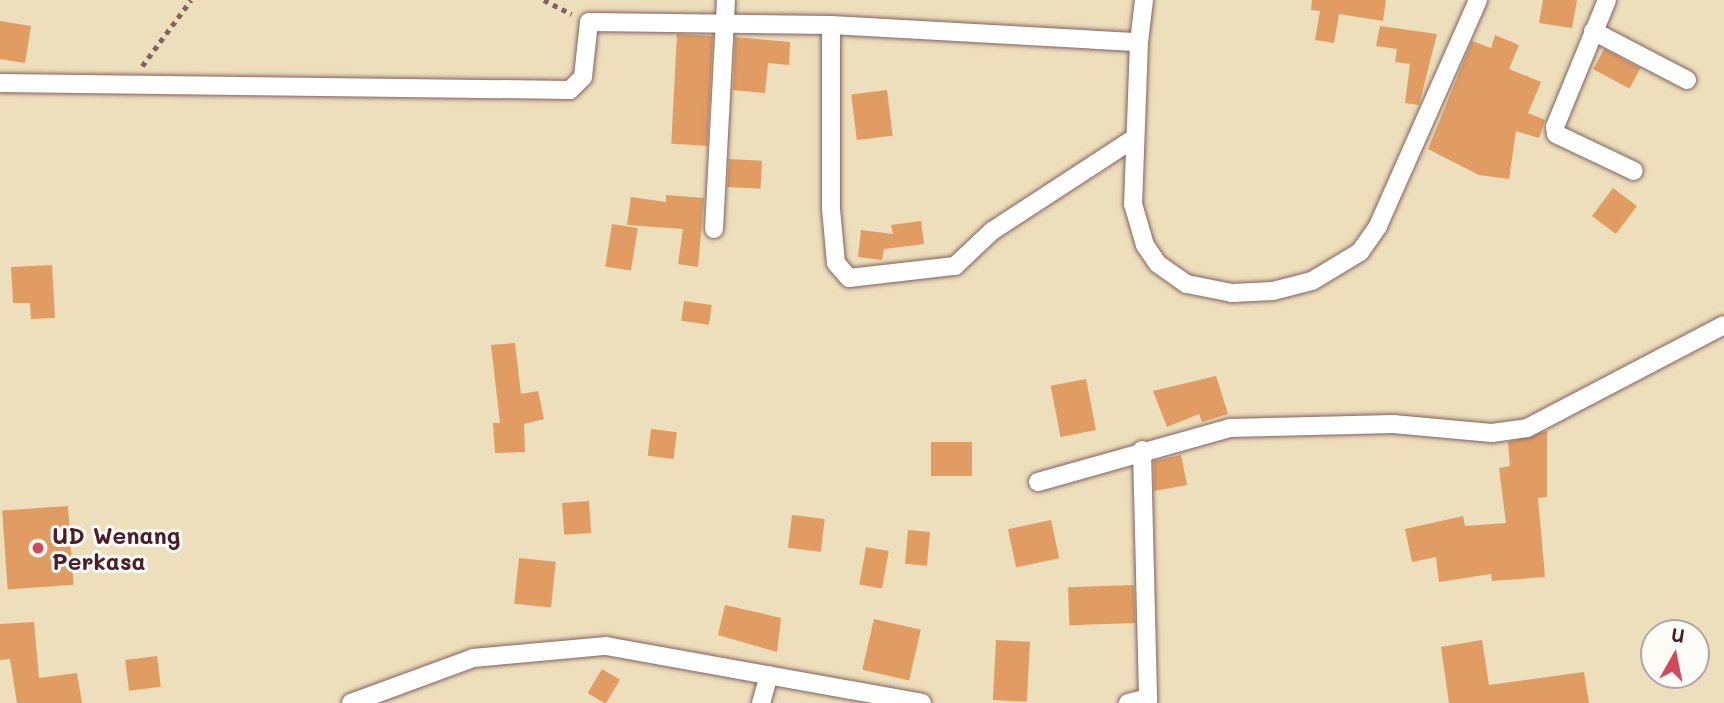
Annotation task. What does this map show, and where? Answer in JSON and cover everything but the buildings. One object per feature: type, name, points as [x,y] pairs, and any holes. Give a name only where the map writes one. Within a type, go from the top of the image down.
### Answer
[{"type":"street","points":[[714,229],[726,0]]},
{"type":"street","points":[[1144,0],[1133,139],[1139,232],[1171,275],[1232,293],[1311,281],[1360,252],[1378,226],[1478,0]]},
{"type":"street","points":[[1606,0],[1556,134],[1634,171]]},
{"type":"street","points":[[0,83],[570,90],[583,77],[589,22],[831,25],[1139,42]]},
{"type":"street","points":[[831,25],[831,209],[836,263],[849,278],[955,266],[992,231],[1133,139]]},
{"type":"street","points":[[1593,31],[1687,80]]},
{"type":"street","points":[[1038,482],[1142,450],[1257,427],[1393,424],[1492,433],[1527,428],[1724,325]]},
{"type":"street","points":[[1128,703],[1148,700],[1142,450]]},
{"type":"street","points":[[351,703],[473,658],[545,647],[606,646],[922,703]]},
{"type":"street","points":[[761,703],[769,675]]},
{"type":"path","points":[[133,71],[191,0]]},
{"type":"path","points":[[544,0],[589,22]]},
{"type":"place","name":"UD Wenang Perkasa","points":[[38,548]]}]
